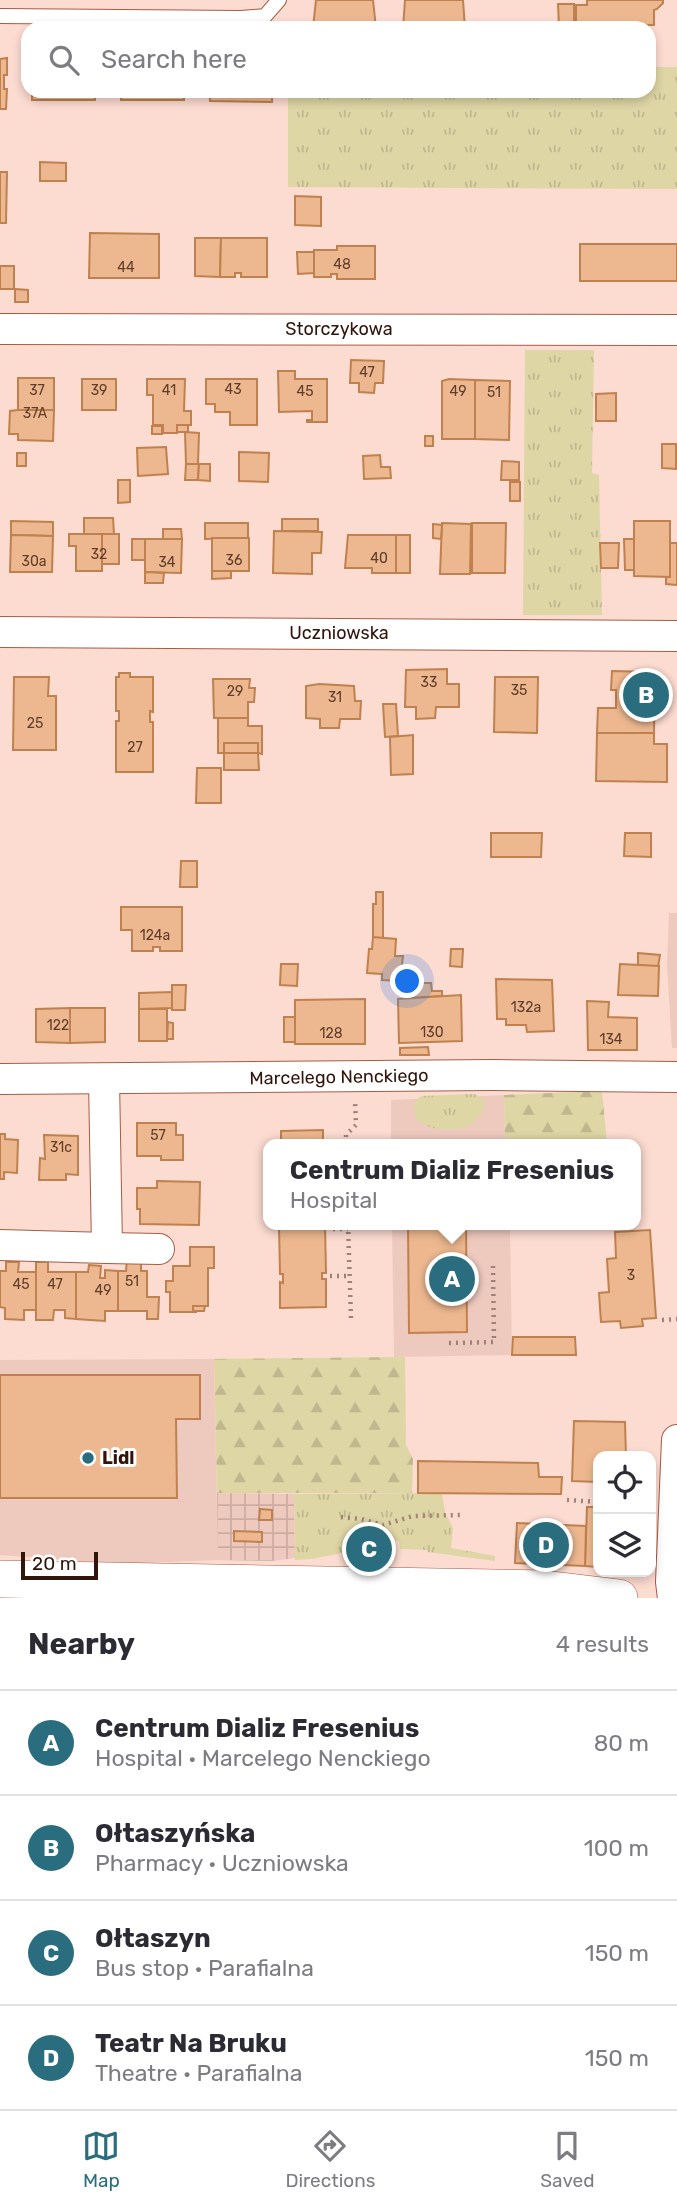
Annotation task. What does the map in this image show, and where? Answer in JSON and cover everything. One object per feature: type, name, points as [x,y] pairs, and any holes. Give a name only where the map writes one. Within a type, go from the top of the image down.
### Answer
[{"type":"street","name":"Storczykowa","points":[[0,329],[677,330]]},
{"type":"street","name":"Uczniowska","points":[[0,632],[677,636]]},
{"type":"street","name":"Marcelego Nenckiego","points":[[0,1079],[493,1075],[677,1077]]},
{"type":"street","points":[[104,1079],[107,1248]]},
{"type":"street","points":[[0,1245],[159,1249]]},
{"type":"street","points":[[673,1598],[671,1582],[677,1440]]},
{"type":"street","points":[[0,1579],[491,1593],[565,1591],[619,1598]]},
{"type":"lane","points":[[0,16],[241,18],[265,16],[279,0]]},
{"type":"path","points":[[346,1139],[346,1135],[356,1125],[355,1101]]},
{"type":"path","points":[[348,1230],[351,1319]]},
{"type":"path","points":[[449,1343],[494,1342],[493,1266]]},
{"type":"path","points":[[330,1276],[349,1276]]},
{"type":"path","points":[[662,1320],[677,1319]]},
{"type":"path","points":[[567,1500],[593,1502]]},
{"type":"path","points":[[341,1517],[383,1525],[413,1516],[462,1515]]},
{"type":"shaded area","points":[[669,913],[677,913],[677,1048],[672,1048],[667,964]]},
{"type":"shaded area","points":[[504,1095],[505,1139],[391,1139],[391,1100]]},
{"type":"shaded area","points":[[392,1230],[510,1230],[512,1355],[394,1357]]},
{"type":"shaded area","points":[[214,1359],[218,1560],[120,1564],[0,1555],[0,1360]]},
{"type":"shaded area","points":[[217,1493],[294,1494],[295,1558],[271,1561],[218,1560]]},
{"type":"green space","points":[[656,67],[677,67],[677,189],[288,187],[288,98],[656,98]]},
{"type":"green space","points":[[525,350],[594,350],[592,473],[599,475],[602,615],[523,615]]},
{"type":"green space","points":[[602,1091],[607,1139],[505,1139],[504,1095]]},
{"type":"green space","points":[[474,1094],[485,1099],[483,1111],[469,1126],[436,1129],[417,1120],[415,1104],[421,1096]]},
{"type":"green space","points":[[405,1357],[406,1445],[413,1459],[412,1493],[217,1493],[214,1359]]},
{"type":"green space","points":[[442,1493],[445,1512],[453,1528],[451,1548],[495,1556],[495,1561],[427,1550],[400,1549],[399,1541],[376,1541],[375,1548],[347,1548],[347,1552],[295,1560],[294,1494]]},
{"type":"building","points":[[316,0],[373,0],[375,21],[314,21]]},
{"type":"building","points":[[405,0],[463,0],[464,21],[404,21]]},
{"type":"building","points":[[587,0],[663,0],[654,10],[654,21],[576,21],[576,5],[587,5]]},
{"type":"building","points":[[558,4],[574,4],[574,21],[559,21]]},
{"type":"building","points":[[7,58],[7,75],[4,75],[4,89],[7,89],[6,109],[0,109],[0,59]]},
{"type":"building","points":[[32,98],[95,98],[95,100]]},
{"type":"building","points":[[121,98],[184,98],[184,100]]},
{"type":"building","points":[[210,98],[272,98],[272,102],[210,101]]},
{"type":"building","points":[[40,162],[66,163],[66,181],[40,181]]},
{"type":"building","points":[[0,172],[7,172],[6,223],[0,223]]},
{"type":"building","points":[[295,196],[321,197],[321,226],[295,225]]},
{"type":"building","points":[[90,233],[159,234],[159,278],[89,278]]},
{"type":"building","points":[[195,238],[221,238],[220,277],[195,276]]},
{"type":"building","points":[[221,238],[267,238],[267,277],[241,277],[241,273],[235,273],[235,277],[220,277]]},
{"type":"building","points":[[580,244],[677,244],[677,281],[580,281]]},
{"type":"building","points":[[337,246],[375,246],[375,279],[337,279],[337,274],[331,274],[331,277],[314,277],[314,250],[337,250]]},
{"type":"building","points":[[297,252],[314,252],[314,273],[298,274]]},
{"type":"building","points":[[0,266],[14,266],[14,289],[0,289]]},
{"type":"building","points":[[15,289],[28,290],[28,302],[15,302]]},
{"type":"building","points":[[351,360],[384,361],[383,383],[375,383],[374,393],[359,392],[359,383],[350,383]]},
{"type":"building","points":[[278,371],[295,371],[295,379],[327,379],[327,422],[307,422],[312,420],[312,411],[279,412]]},
{"type":"building","points":[[18,378],[54,378],[54,410],[18,410]]},
{"type":"building","points":[[82,379],[116,379],[116,410],[82,410]]},
{"type":"building","points":[[147,379],[185,379],[184,411],[191,411],[191,425],[177,425],[177,433],[163,433],[163,425],[153,425],[153,395],[147,395]]},
{"type":"building","points":[[206,379],[257,379],[257,425],[230,425],[230,412],[215,412],[215,404],[206,404]]},
{"type":"building","points":[[475,380],[475,439],[442,439],[442,381]]},
{"type":"building","points":[[475,380],[510,381],[509,440],[475,439]]},
{"type":"building","points":[[616,393],[616,421],[596,421],[596,394]]},
{"type":"building","points":[[54,410],[53,441],[18,440],[18,434],[9,434],[10,411]]},
{"type":"building","points":[[177,425],[188,425],[188,432],[177,432]]},
{"type":"building","points":[[152,426],[162,426],[162,434],[152,434]]},
{"type":"building","points":[[185,432],[199,433],[198,464],[186,464]]},
{"type":"building","points":[[425,436],[433,436],[433,446],[425,446]]},
{"type":"building","points":[[662,444],[676,444],[676,469],[662,468]]},
{"type":"building","points":[[166,447],[168,474],[138,476],[137,448]]},
{"type":"building","points":[[239,452],[269,453],[268,482],[239,481]]},
{"type":"building","points":[[17,453],[26,453],[26,466],[17,466]]},
{"type":"building","points":[[380,455],[381,467],[390,467],[391,478],[364,479],[363,456]]},
{"type":"building","points":[[502,461],[519,462],[519,480],[501,480]]},
{"type":"building","points":[[186,464],[199,464],[198,480],[185,480]]},
{"type":"building","points":[[199,464],[210,464],[210,481],[198,480]]},
{"type":"building","points":[[118,480],[130,480],[130,502],[118,503]]},
{"type":"building","points":[[510,482],[520,482],[520,501],[510,501]]},
{"type":"building","points":[[84,518],[113,518],[114,534],[84,534]]},
{"type":"building","points":[[282,519],[318,519],[318,531],[282,531]]},
{"type":"building","points":[[11,521],[53,522],[53,536],[11,535]]},
{"type":"building","points":[[634,521],[670,521],[670,577],[634,576]]},
{"type":"building","points":[[205,523],[248,523],[248,538],[205,539]]},
{"type":"building","points":[[442,523],[471,524],[470,574],[440,574]]},
{"type":"building","points":[[472,523],[506,523],[505,573],[472,573]]},
{"type":"building","points":[[433,524],[442,525],[441,539],[433,538]]},
{"type":"building","points":[[163,529],[181,529],[182,539],[163,539]]},
{"type":"building","points":[[274,531],[322,532],[321,553],[312,553],[312,574],[273,573]]},
{"type":"building","points":[[69,534],[102,534],[102,571],[76,571],[76,546],[69,546]]},
{"type":"building","points":[[102,534],[119,534],[119,564],[102,564]]},
{"type":"building","points":[[11,535],[53,536],[52,572],[10,572]]},
{"type":"building","points":[[348,535],[396,535],[396,573],[372,573],[372,568],[345,568]]},
{"type":"building","points":[[396,535],[410,535],[410,573],[396,573]]},
{"type":"building","points":[[212,538],[249,538],[249,571],[212,571]]},
{"type":"building","points":[[132,539],[145,539],[145,560],[132,560]]},
{"type":"building","points":[[145,539],[182,539],[181,573],[145,572]]},
{"type":"building","points":[[624,539],[634,539],[634,570],[625,570]]},
{"type":"building","points":[[600,543],[619,543],[618,568],[601,568]]},
{"type":"building","points":[[670,543],[677,543],[677,585],[666,584],[666,577],[670,577]]},
{"type":"building","points":[[212,571],[231,571],[231,578],[212,579]]},
{"type":"building","points":[[145,572],[164,573],[163,583],[145,583]]},
{"type":"building","points":[[447,669],[447,684],[459,684],[459,707],[436,707],[435,718],[416,719],[416,707],[405,707],[406,670]]},
{"type":"building","points":[[612,671],[651,672],[655,677],[654,733],[597,733],[598,708],[616,708],[616,690],[611,690]]},
{"type":"building","points":[[119,673],[130,673],[130,677],[153,677],[153,712],[150,711],[150,722],[153,722],[153,772],[116,772],[116,721],[119,721],[119,711],[116,711],[116,677],[119,677]]},
{"type":"building","points":[[14,677],[49,677],[48,696],[56,696],[56,750],[13,750]]},
{"type":"building","points":[[495,677],[538,677],[537,733],[494,732]]},
{"type":"building","points":[[213,679],[250,679],[249,688],[255,688],[254,702],[248,702],[248,718],[214,718]]},
{"type":"building","points":[[306,686],[354,686],[355,701],[361,701],[360,719],[340,719],[339,728],[320,728],[320,719],[306,718]]},
{"type":"building","points":[[383,704],[396,704],[398,736],[385,737]]},
{"type":"building","points":[[218,718],[248,718],[248,726],[262,726],[262,754],[258,753],[258,743],[224,743],[224,753],[218,753]]},
{"type":"building","points":[[597,733],[654,733],[654,744],[667,744],[667,782],[596,781]]},
{"type":"building","points":[[413,735],[413,774],[391,775],[390,737]]},
{"type":"building","points":[[224,743],[258,743],[258,753],[224,753]]},
{"type":"building","points":[[224,753],[258,753],[259,770],[224,770]]},
{"type":"building","points":[[197,768],[221,768],[221,803],[196,803]]},
{"type":"building","points":[[491,833],[542,833],[541,857],[491,857]]},
{"type":"building","points":[[625,833],[651,833],[651,857],[624,856]]},
{"type":"building","points":[[181,861],[197,861],[197,887],[180,887]]},
{"type":"building","points":[[376,892],[383,892],[383,939],[373,938],[373,904],[376,904]]},
{"type":"building","points":[[121,907],[182,907],[182,951],[160,951],[160,947],[153,947],[153,951],[132,951],[132,930],[121,930]]},
{"type":"building","points":[[373,937],[396,939],[395,956],[403,956],[400,981],[382,980],[382,974],[367,973]]},
{"type":"building","points":[[451,949],[463,949],[462,967],[450,966]]},
{"type":"building","points":[[638,953],[660,955],[658,967],[638,965]]},
{"type":"building","points":[[281,964],[298,964],[297,986],[280,985]]},
{"type":"building","points":[[620,964],[659,966],[658,996],[618,995]]},
{"type":"building","points":[[496,979],[552,980],[554,1031],[527,1032],[526,1025],[506,1025],[506,1019],[497,1019]]},
{"type":"building","points":[[417,983],[431,983],[432,991],[442,991],[442,996],[410,998],[410,990],[416,990]]},
{"type":"building","points":[[172,985],[186,985],[185,1010],[172,1010]]},
{"type":"building","points":[[172,992],[172,1008],[139,1009],[139,993]]},
{"type":"building","points":[[461,995],[462,1041],[399,1043],[398,999]]},
{"type":"building","points":[[365,999],[365,1044],[295,1044],[295,1000]]},
{"type":"building","points":[[587,1001],[609,1002],[608,1017],[637,1018],[637,1050],[588,1050]]},
{"type":"building","points":[[70,1008],[70,1043],[36,1042],[36,1009]]},
{"type":"building","points":[[70,1008],[105,1008],[105,1042],[70,1043]]},
{"type":"building","points":[[139,1009],[167,1009],[167,1041],[139,1041]]},
{"type":"building","points":[[284,1017],[295,1017],[295,1042],[284,1042]]},
{"type":"building","points":[[168,1022],[173,1023],[173,1039],[167,1039]]},
{"type":"building","points":[[428,1047],[429,1055],[400,1055],[400,1048]]},
{"type":"building","points":[[137,1123],[176,1123],[176,1135],[183,1135],[183,1160],[137,1156]]},
{"type":"building","points":[[323,1130],[323,1139],[281,1139],[281,1131]]},
{"type":"building","points":[[0,1134],[5,1134],[5,1139],[18,1140],[17,1173],[4,1172],[4,1179],[0,1179]]},
{"type":"building","points":[[44,1135],[78,1136],[78,1175],[66,1174],[66,1180],[39,1180],[40,1158],[45,1159]]},
{"type":"building","points":[[157,1181],[200,1182],[199,1225],[140,1224],[137,1188],[157,1188]]},
{"type":"building","points":[[279,1230],[325,1230],[326,1273],[322,1273],[322,1279],[326,1279],[326,1307],[280,1308],[280,1282],[283,1283],[283,1274],[280,1274]]},
{"type":"building","points":[[408,1230],[466,1230],[467,1332],[409,1333]]},
{"type":"building","points":[[650,1230],[656,1318],[642,1319],[643,1326],[621,1328],[620,1321],[601,1322],[599,1293],[609,1292],[607,1259],[616,1258],[615,1232]]},
{"type":"building","points":[[190,1247],[214,1247],[214,1268],[208,1268],[208,1306],[196,1306],[196,1312],[170,1312],[170,1292],[166,1292],[166,1281],[173,1281],[173,1266],[190,1266]]},
{"type":"building","points":[[127,1259],[141,1259],[141,1271],[147,1271],[147,1297],[159,1297],[158,1319],[147,1319],[147,1311],[118,1311],[118,1271],[126,1271]]},
{"type":"building","points":[[6,1262],[19,1262],[18,1272],[36,1272],[36,1310],[24,1310],[24,1320],[5,1319],[5,1308],[0,1307],[0,1271],[6,1271]]},
{"type":"building","points":[[36,1262],[48,1262],[48,1272],[76,1272],[76,1319],[65,1318],[65,1310],[54,1310],[53,1320],[36,1320]]},
{"type":"building","points":[[89,1265],[101,1266],[100,1278],[105,1278],[105,1270],[118,1271],[118,1311],[105,1311],[105,1321],[76,1319],[76,1272],[88,1272]]},
{"type":"building","points":[[193,1306],[205,1306],[204,1311],[193,1311]]},
{"type":"building","points":[[513,1337],[575,1337],[576,1355],[512,1355]]},
{"type":"building","name":"Lidl","points":[[0,1375],[200,1375],[200,1419],[176,1419],[177,1498],[0,1498]]},
{"type":"building","points":[[574,1421],[625,1422],[626,1451],[593,1451],[593,1482],[572,1481]]},
{"type":"building","points":[[418,1461],[538,1463],[539,1477],[562,1477],[561,1494],[418,1493]]},
{"type":"building","points":[[587,1507],[593,1507],[593,1567],[585,1566]]},
{"type":"building","points":[[260,1509],[272,1510],[272,1520],[259,1520]]},
{"type":"building","points":[[517,1523],[586,1526],[585,1566],[515,1563]]},
{"type":"building","points":[[234,1531],[262,1532],[262,1542],[234,1541]]},
{"type":"place","name":"Ołtaszyńska","points":[[646,695]]},
{"type":"place","name":"Centrum Dializ Fresenius","points":[[452,1279]]},
{"type":"place","name":"Lidl","points":[[88,1458]]},
{"type":"place","name":"Teatr Na Bruku","points":[[546,1545]]},
{"type":"place","name":"Ołtaszyn","points":[[369,1549]]}]
